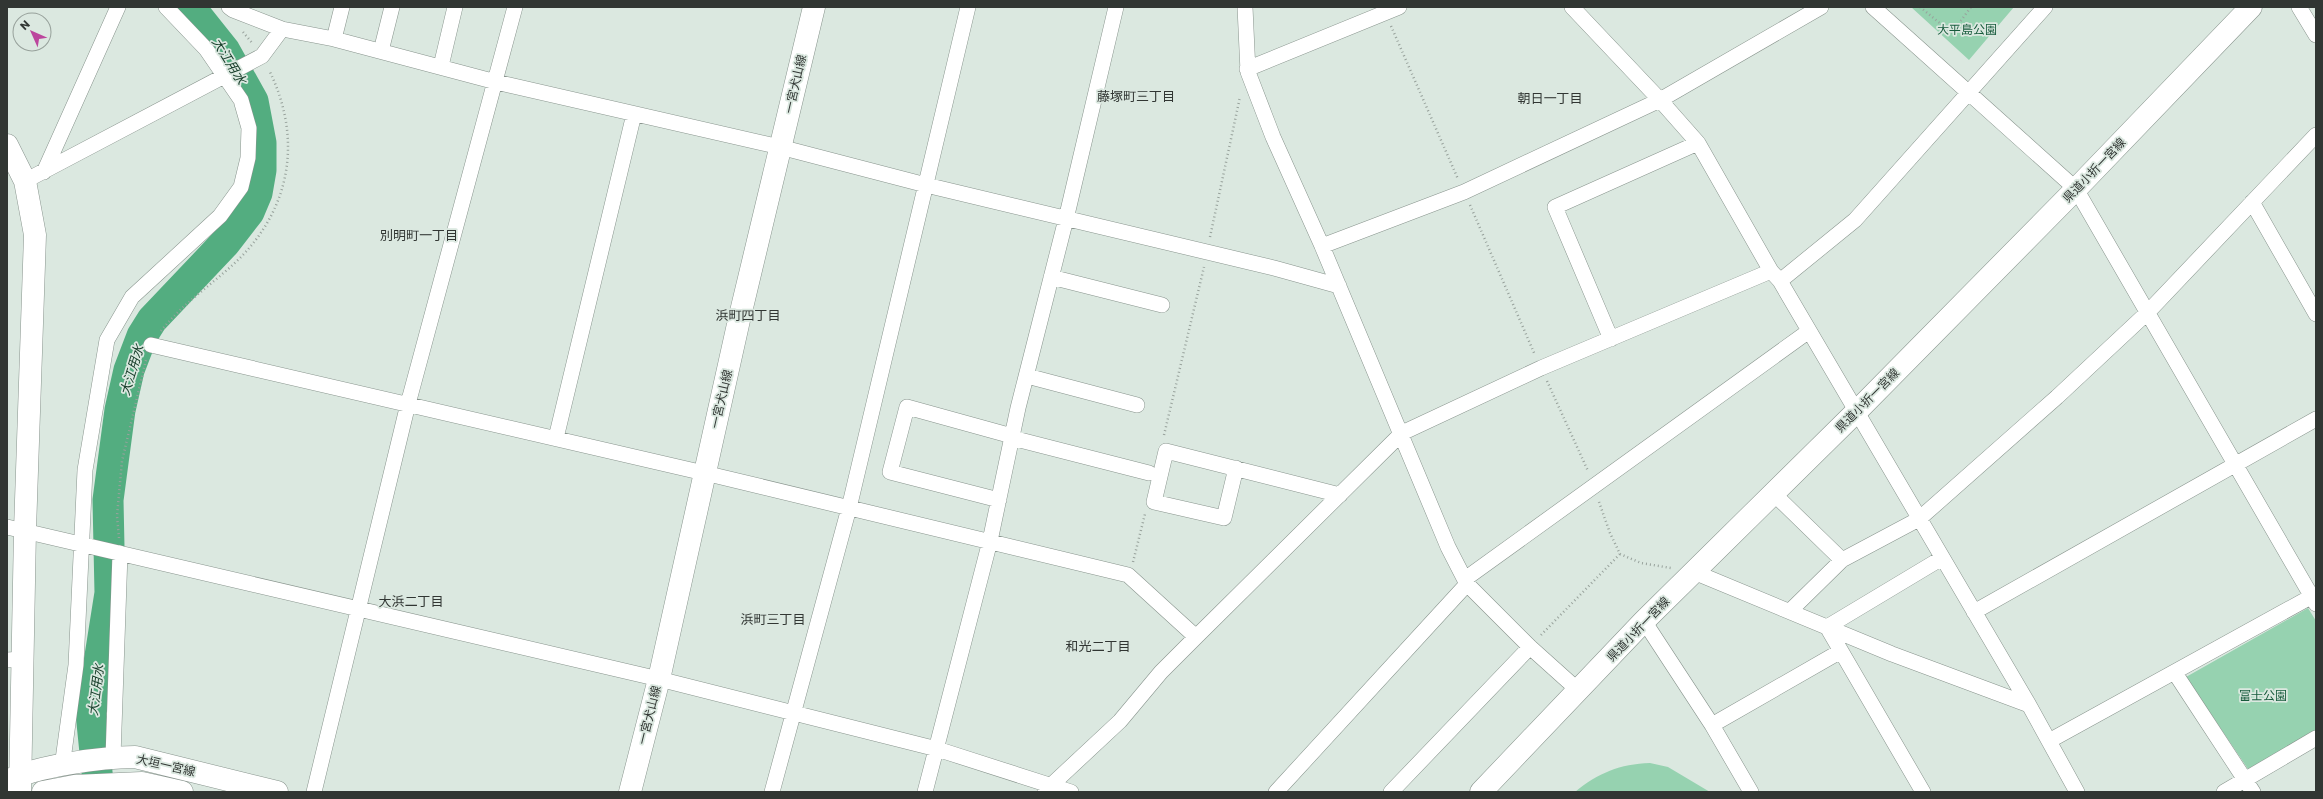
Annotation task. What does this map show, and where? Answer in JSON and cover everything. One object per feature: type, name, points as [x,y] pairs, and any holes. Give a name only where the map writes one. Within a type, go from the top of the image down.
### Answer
[{"type":"main road","name":"一宮犬山線","points":[[630,792],[659,679],[704,473],[814,7]]},
{"type":"main road","name":"県道小折一宮線","points":[[1481,792],[1579,691],[1644,621],[1856,412],[2076,189],[2251,7]]},
{"type":"main road","points":[[7,144],[35,176],[34,235],[16,528],[16,782]]},
{"type":"main road","name":"大垣一宮線","points":[[16,782],[64,766],[109,758],[135,757],[277,792]]},
{"type":"main road","name":"大垣一宮線","points":[[43,792],[74,786],[117,786],[142,783],[182,792]]},
{"type":"street","points":[[35,176],[118,7]]},
{"type":"street","points":[[64,766],[76,666],[83,544],[85,470],[107,340],[132,298],[220,216],[241,186],[248,158],[249,128],[241,100],[227,74],[206,49],[166,7]]},
{"type":"street","points":[[229,7],[233,10],[282,29],[334,39],[496,82],[780,147],[926,185],[1207,252],[1339,286]]},
{"type":"street","points":[[334,39],[342,7]]},
{"type":"street","points":[[381,51],[392,7]]},
{"type":"street","points":[[440,66],[455,7]]},
{"type":"street","points":[[314,792],[357,609],[408,404],[515,7]]},
{"type":"street","points":[[772,792],[792,713],[849,508],[968,7]]},
{"type":"street","points":[[925,792],[990,541],[1012,437],[1052,277],[1116,7]]},
{"type":"street","points":[[1245,7],[1248,71],[1274,137],[1402,433],[1448,547],[1466,581],[1530,647],[1579,691]]},
{"type":"street","points":[[1572,7],[1660,100],[1698,143],[2029,705],[2077,792]]},
{"type":"street","points":[[1322,246],[1464,192],[1660,100],[1821,7]]},
{"type":"street","points":[[1873,7],[2076,189],[2314,598],[2049,741]]},
{"type":"street","points":[[1048,790],[1120,721],[1162,672],[1196,637],[1402,433],[1541,368],[1611,338],[1775,276],[1855,220],[2045,7]]},
{"type":"street","points":[[2299,7],[2316,35]]},
{"type":"street","points":[[1248,71],[1393,10]]},
{"type":"street","points":[[35,176],[259,57],[282,29]]},
{"type":"street","points":[[556,438],[634,114]]},
{"type":"street","points":[[1790,611],[1842,560],[1919,519],[2148,312],[2316,135]]},
{"type":"street","points":[[1611,338],[1555,207],[1698,143]]},
{"type":"street","points":[[2252,202],[2316,314]]},
{"type":"street","points":[[1052,277],[1162,305]]},
{"type":"street","points":[[1276,792],[1466,581],[1594,485],[1809,332]]},
{"type":"street","points":[[151,345],[556,438],[1128,575],[1196,637]]},
{"type":"street","points":[[1027,376],[1137,405]]},
{"type":"street","points":[[999,500],[890,472],[907,408],[1149,472]]},
{"type":"street","points":[[1974,612],[2316,419]]},
{"type":"street","points":[[1236,468],[1224,518],[1154,502],[1166,451],[1236,468],[1340,495]]},
{"type":"street","points":[[1773,493],[1842,560]]},
{"type":"street","points":[[16,528],[659,679],[937,749],[1048,790],[1071,792]]},
{"type":"street","points":[[109,758],[117,552]]},
{"type":"street","points":[[1827,627],[1942,558]]},
{"type":"street","points":[[1694,572],[1892,654],[2029,705]]},
{"type":"street","points":[[1644,621],[1712,725],[1751,792]]},
{"type":"street","points":[[1827,627],[1923,792]]},
{"type":"street","points":[[1391,792],[1530,647]]},
{"type":"street","points":[[1712,725],[1841,651]]},
{"type":"street","points":[[2175,673],[2250,786]]},
{"type":"street","points":[[2224,792],[2250,786],[2316,738]]},
{"type":"path","points":[[1920,7],[1952,33],[1971,7]]},
{"type":"path","points":[[1393,10],[1464,192],[1594,485],[1610,533],[1620,554],[1640,563],[1694,572]]},
{"type":"path","points":[[117,552],[117,516],[122,461],[144,364],[151,345],[175,314],[238,259],[258,237],[270,221],[280,196],[288,146],[286,117],[279,90],[259,57]]},
{"type":"path","points":[[1162,442],[1207,252],[1244,81],[1248,71]]},
{"type":"path","points":[[1128,575],[1147,509]]},
{"type":"path","points":[[1530,647],[1620,554]]},
{"type":"green space","name":"大平島公園","points":[[1911,7],[2014,7],[1969,60]]},
{"type":"green space","name":"富士公園","points":[[2308,608],[2316,621],[2316,730],[2248,769],[2186,677]]},
{"type":"green space","points":[[1650,763],[1668,767],[1710,792],[1575,792],[1592,780],[1610,771],[1629,765]]},
{"type":"waterway","name":"大江用水","points":[[99,792],[91,713],[110,593],[108,500],[120,410],[129,370],[142,336],[152,320],[225,243],[249,212],[257,193],[261,170],[261,143],[253,101],[225,51],[190,7]]},
{"type":"district","name":"藤塚町三丁目","points":[[1136,96]]},
{"type":"district","name":"朝日一丁目","points":[[1550,98]]},
{"type":"district","name":"別明町一丁目","points":[[419,235]]},
{"type":"district","name":"浜町四丁目","points":[[748,315]]},
{"type":"district","name":"大浜二丁目","points":[[411,601]]},
{"type":"district","name":"浜町三丁目","points":[[773,619]]},
{"type":"district","name":"和光二丁目","points":[[1098,646]]}]
